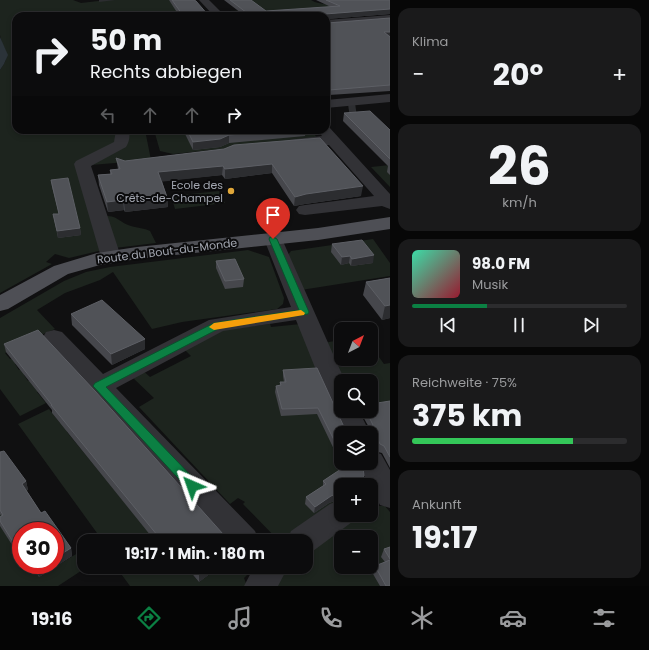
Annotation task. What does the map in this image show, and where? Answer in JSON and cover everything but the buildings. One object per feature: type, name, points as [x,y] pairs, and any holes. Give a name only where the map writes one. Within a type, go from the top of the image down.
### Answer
[{"type":"main road","name":"Route du Bout-du-Monde","points":[[0,304],[61,270],[84,262],[110,257],[273,239],[390,223]]},
{"type":"street","points":[[204,0],[216,12]]},
{"type":"street","points":[[330,23],[390,18]]},
{"type":"street","points":[[371,20],[385,29]]},
{"type":"street","points":[[330,104],[390,98]]},
{"type":"street","points":[[330,113],[349,111]]},
{"type":"street","points":[[110,257],[82,164],[120,144],[122,134]]},
{"type":"street","points":[[282,144],[328,135],[388,202]]},
{"type":"street","points":[[305,210],[388,202]]},
{"type":"street","points":[[273,239],[315,322],[334,379]]},
{"type":"street","points":[[99,386],[217,325],[315,322]]},
{"type":"street","points":[[54,337],[237,534]]},
{"type":"street","points":[[312,534],[334,518]]},
{"type":"street","points":[[260,586],[268,574]]},
{"type":"shaded area","points":[[0,0],[73,0],[81,3],[107,0],[194,0],[198,12],[12,12],[12,134],[146,134],[151,160],[91,165],[90,162],[103,250],[69,258],[55,254],[46,262],[52,264],[0,293],[0,70],[7,55],[0,35]]},
{"type":"shaded area","points":[[244,0],[311,0],[326,4],[346,4],[351,6],[281,12],[229,11],[250,10]]},
{"type":"shaded area","points":[[0,37],[8,55],[0,70]]},
{"type":"shaded area","points":[[155,134],[185,134],[190,143],[282,134],[314,134],[318,139],[173,154],[160,151]]},
{"type":"shaded area","points":[[390,165],[390,187],[371,167]]},
{"type":"shaded area","points":[[219,191],[225,203],[175,209],[171,196]]},
{"type":"shaded area","points":[[102,216],[112,217],[131,226],[150,231],[156,243],[115,248]]},
{"type":"shaded area","points":[[373,239],[390,263],[390,276],[301,290],[288,255],[291,251]]},
{"type":"shaded area","points":[[248,250],[269,257],[284,298],[283,304],[277,309],[182,322],[152,329],[113,272],[100,280],[65,293],[37,310],[55,329],[41,335],[42,337],[5,353],[10,359],[14,358],[18,362],[15,364],[19,370],[23,368],[27,373],[24,375],[28,381],[32,380],[40,390],[37,392],[46,403],[20,416],[0,389],[0,318],[64,281],[86,272],[110,267]]},
{"type":"shaded area","points":[[270,324],[271,327],[301,324],[334,414],[334,418],[335,418],[338,426],[334,426],[334,470],[354,470],[362,474],[362,478],[334,478],[334,506],[296,534],[272,534],[243,504],[245,502],[238,498],[230,504],[139,407],[154,398],[132,377],[141,369],[150,377],[191,356],[185,350],[224,330]]},
{"type":"shaded area","points":[[334,341],[334,363],[323,343]]},
{"type":"shaded area","points":[[378,356],[384,364],[390,363],[390,404],[378,407],[378,374],[340,374],[336,366],[378,366]]},
{"type":"shaded area","points":[[49,409],[60,423],[65,420],[67,432],[150,534],[96,534],[97,533],[18,424]]},
{"type":"shaded area","points":[[11,499],[1,526],[9,540],[12,538],[12,574],[38,574],[39,576],[42,574],[64,574],[64,561],[77,554],[77,574],[58,586],[0,586],[0,505]]},
{"type":"shaded area","points":[[378,506],[385,506],[390,512],[390,586],[272,586],[279,574],[313,574],[313,543],[340,522],[378,522]]},
{"type":"shaded area","points":[[121,574],[192,574],[199,582],[210,574],[248,574],[244,578],[247,586],[130,586]]},
{"type":"tunnel","points":[[349,111],[356,110]]},
{"type":"slow traffic","points":[[214,327],[217,325],[301,313]]},
{"type":"place","name":"Ecole des Crêts-de-Champel","points":[[231,191]]},
{"type":"route","points":[[192,486],[99,386],[217,325],[305,312],[273,239]]}]
